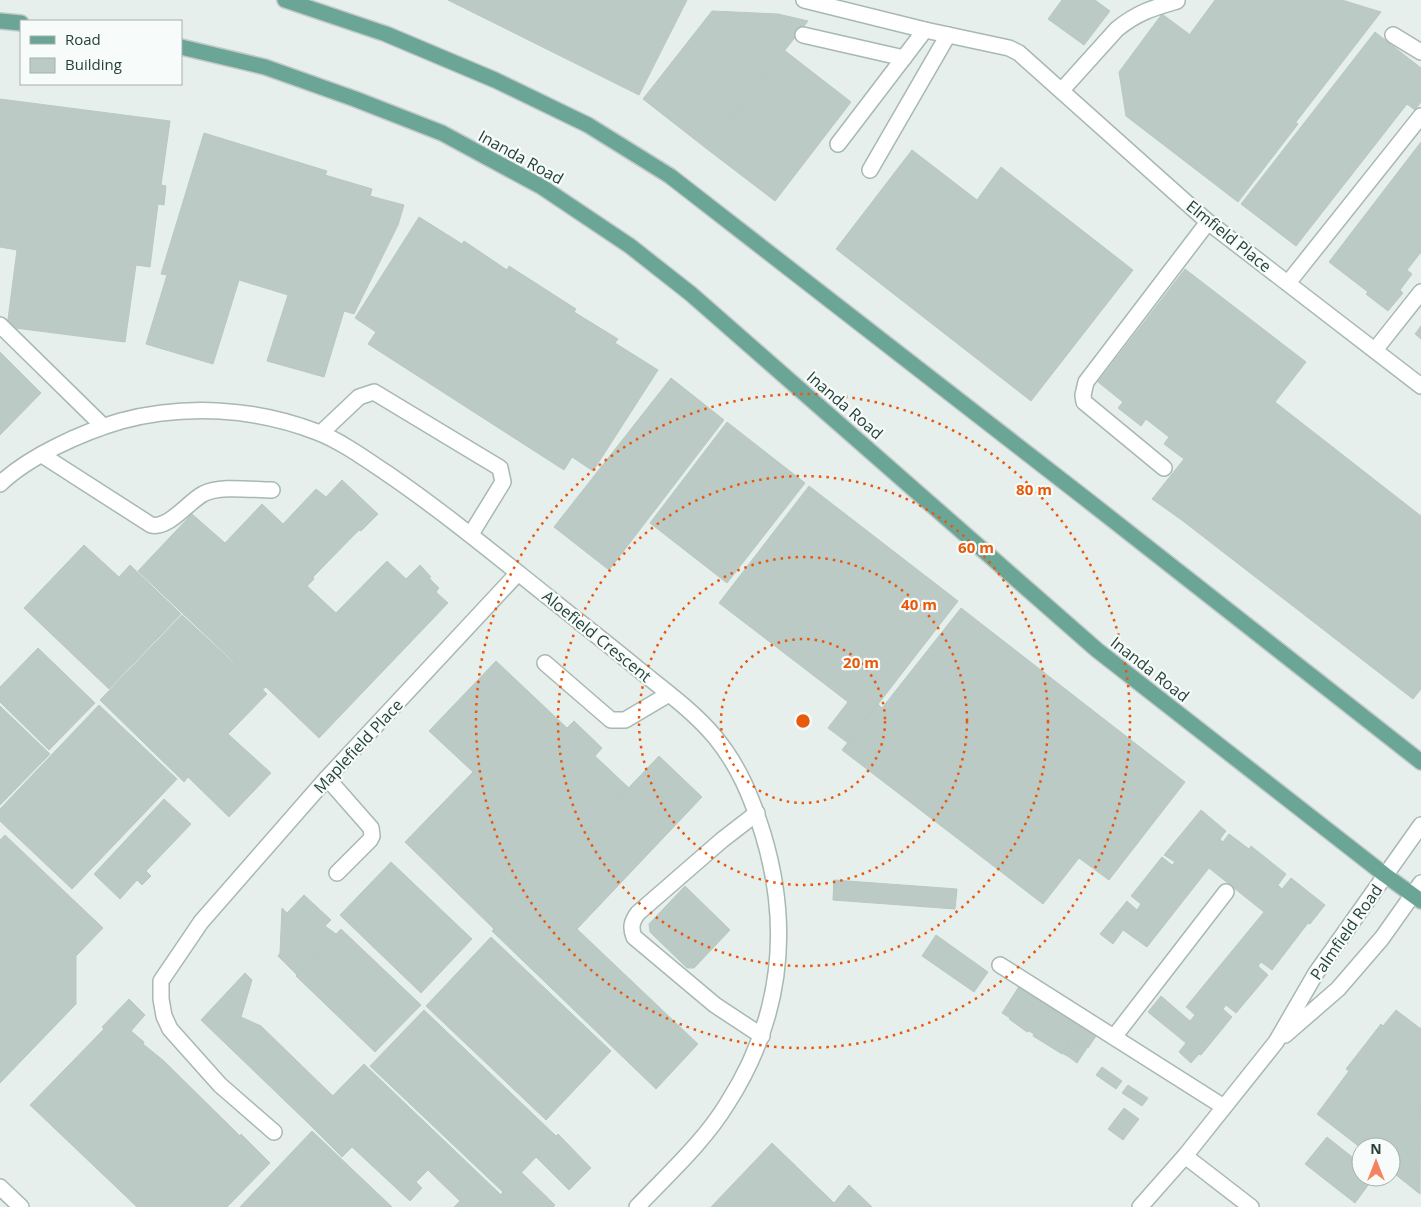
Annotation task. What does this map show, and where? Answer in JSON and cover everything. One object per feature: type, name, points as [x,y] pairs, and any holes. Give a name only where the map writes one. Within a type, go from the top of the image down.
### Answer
[{"type":"main road","points":[[285,0],[386,34],[496,80],[588,125],[670,176],[1079,493],[1421,762]]},
{"type":"main road","points":[[0,22],[20,23]]},
{"type":"main road","name":"Inanda Road","points":[[182,47],[265,67],[442,133],[542,187],[630,246],[721,320],[1097,650],[1385,874],[1418,893]]},
{"type":"street","name":"Elmfield Place","points":[[804,0],[925,30],[1009,48],[1019,53],[1208,222],[1421,386]]},
{"type":"street","points":[[1062,90],[1117,29],[1144,11],[1177,0]]},
{"type":"street","points":[[838,144],[925,30]]},
{"type":"street","points":[[803,35],[904,58]]},
{"type":"street","points":[[870,170],[948,35]]},
{"type":"street","points":[[1393,36],[1421,52]]},
{"type":"street","points":[[1288,283],[1421,116]]},
{"type":"street","points":[[1164,468],[1084,402],[1084,390],[1086,382],[1208,222]]},
{"type":"street","points":[[1375,350],[1421,292]]},
{"type":"street","points":[[0,325],[103,426]]},
{"type":"street","points":[[321,433],[359,397],[374,392],[500,468],[503,482],[471,534]]},
{"type":"street","name":"Aloefield Crescent","points":[[0,484],[42,454],[73,438],[103,426],[143,416],[193,410],[239,413],[285,421],[321,433],[366,460],[471,534],[669,694],[713,734],[734,762],[749,791],[772,864],[779,905],[780,950],[774,995],[762,1036],[749,1068],[726,1106],[704,1137],[637,1207]]},
{"type":"street","points":[[42,454],[151,525],[156,526],[165,524],[198,496],[212,490],[272,490]]},
{"type":"street","name":"Maplefield Place","points":[[274,1132],[220,1085],[170,1029],[164,1016],[161,999],[161,981],[201,922],[327,778],[518,573]]},
{"type":"street","points":[[545,663],[611,720],[625,720],[669,694]]},
{"type":"street","points":[[327,778],[371,828],[372,832],[370,840],[337,873]]},
{"type":"street","points":[[757,813],[722,840],[638,913],[632,921],[631,930],[634,937],[715,1005],[762,1036]]},
{"type":"street","name":"Palmfield Road","points":[[1140,1207],[1185,1156],[1276,1042],[1316,973],[1421,825]]},
{"type":"street","points":[[1114,1037],[1226,892]]},
{"type":"street","name":"Palmfield Road","points":[[1276,1042],[1338,989],[1418,893]]},
{"type":"street","points":[[1000,965],[1224,1107]]},
{"type":"street","points":[[1185,1156],[1251,1207]]},
{"type":"street","points":[[0,1187],[21,1207]]},
{"type":"building","points":[[448,0],[687,0],[639,95]]},
{"type":"building","points":[[1062,0],[1095,0],[1110,11],[1084,45],[1048,19]]},
{"type":"building","points":[[1215,0],[1342,0],[1381,12],[1296,122],[1187,38]]},
{"type":"building","points":[[712,11],[778,14],[808,21],[707,149],[643,99]]},
{"type":"building","points":[[1162,14],[1189,34],[1187,38],[1298,124],[1238,202],[1126,116],[1119,72]]},
{"type":"building","points":[[1375,32],[1421,68],[1421,102],[1415,110],[1407,104],[1296,246],[1241,204]]},
{"type":"building","points":[[784,50],[851,102],[775,201],[707,149]]},
{"type":"building","points":[[0,99],[170,121],[161,185],[166,186],[164,205],[158,204],[150,267],[136,265],[125,342],[7,327],[17,250],[0,247]]},
{"type":"building","points":[[204,133],[327,171],[325,175],[372,189],[370,196],[404,205],[398,225],[354,314],[344,311],[324,377],[267,361],[288,295],[239,280],[213,364],[146,344],[167,275],[161,274]]},
{"type":"building","points":[[1421,142],[1421,252],[1407,270],[1412,274],[1400,290],[1403,293],[1388,311],[1366,294],[1368,292],[1329,262]]},
{"type":"building","points":[[912,150],[977,200],[1001,167],[1133,270],[1031,401],[836,249]]},
{"type":"building","points":[[419,217],[462,244],[464,241],[507,270],[509,266],[576,309],[574,312],[618,339],[615,343],[658,370],[593,471],[572,457],[564,470],[368,344],[376,332],[355,318]]},
{"type":"building","points":[[1185,269],[1306,362],[1183,521],[1152,499],[1184,459],[1164,444],[1169,437],[1146,419],[1141,426],[1118,408],[1123,402],[1098,382]]},
{"type":"building","points":[[1421,326],[1421,339],[1415,334]]},
{"type":"building","points":[[0,352],[41,393],[0,435]]},
{"type":"building","points":[[671,378],[724,420],[609,570],[554,527]]},
{"type":"building","points":[[1275,402],[1421,516],[1421,689],[1413,699],[1183,521]]},
{"type":"building","points":[[727,422],[805,483],[727,583],[650,523]]},
{"type":"building","points":[[342,480],[378,514],[361,531],[359,530],[313,577],[314,579],[234,662],[138,571],[192,514],[225,543],[262,504],[283,524],[316,489],[326,497]]},
{"type":"building","points":[[809,486],[958,601],[848,743],[828,728],[848,702],[719,603]]},
{"type":"building","points":[[84,545],[119,577],[130,565],[181,614],[109,689],[24,608]]},
{"type":"building","points":[[387,561],[406,579],[420,565],[439,588],[436,592],[448,603],[319,738],[266,687],[262,690],[234,663],[307,586],[336,613]]},
{"type":"building","points":[[961,608],[1185,782],[1109,880],[1079,858],[1043,904],[842,750],[878,704],[882,708]]},
{"type":"building","points":[[182,615],[267,694],[228,734],[271,773],[229,817],[188,777],[184,782],[100,700]]},
{"type":"building","points":[[38,648],[95,703],[49,750],[0,702],[0,687]]},
{"type":"building","points":[[496,661],[567,728],[574,721],[602,748],[595,756],[629,788],[494,929],[405,842],[473,772],[429,731]]},
{"type":"building","points":[[99,705],[177,779],[72,889],[0,821],[0,809]]},
{"type":"building","points":[[0,706],[50,754],[0,805]]},
{"type":"building","points":[[659,756],[702,797],[577,929],[698,1044],[656,1089],[492,931]]},
{"type":"building","points":[[164,799],[191,824],[146,871],[151,876],[142,885],[137,880],[120,899],[94,874]]},
{"type":"building","points":[[1201,810],[1226,831],[1220,839],[1223,842],[1229,834],[1249,849],[1251,846],[1286,874],[1278,885],[1282,889],[1291,878],[1325,905],[1310,924],[1308,923],[1272,970],[1261,962],[1258,966],[1268,975],[1236,1013],[1226,1005],[1223,1009],[1232,1017],[1201,1055],[1199,1054],[1191,1063],[1179,1052],[1186,1043],[1148,1012],[1161,996],[1190,1021],[1195,1015],[1186,1007],[1264,912],[1209,868],[1147,947],[1123,930],[1113,944],[1100,934],[1127,901],[1137,910],[1141,904],[1131,896],[1162,857],[1172,865],[1175,862],[1164,855]]},
{"type":"building","points":[[5,835],[103,928],[76,956],[76,1004],[0,1083],[0,840]]},
{"type":"building","points":[[391,862],[472,939],[421,993],[340,915]]},
{"type":"building","points":[[834,880],[957,889],[955,909],[833,900]]},
{"type":"building","points":[[685,886],[730,930],[694,968],[687,968],[650,932],[649,924]]},
{"type":"building","points":[[304,895],[331,920],[325,926],[336,934],[297,975],[278,956],[280,953],[282,908],[287,913]]},
{"type":"building","points":[[341,929],[421,1005],[375,1052],[296,976]]},
{"type":"building","points":[[936,935],[988,972],[974,992],[922,956]]},
{"type":"building","points":[[491,937],[611,1051],[546,1120],[426,1006]]},
{"type":"building","points":[[245,973],[252,980],[241,1017],[261,1026],[333,1096],[308,1123],[201,1020]]},
{"type":"building","points":[[1020,985],[1096,1036],[1088,1048],[1072,1038],[1062,1054],[1033,1036],[1034,1034],[1029,1031],[1027,1032],[1002,1013]]},
{"type":"building","points":[[129,999],[145,1015],[131,1031],[270,1163],[227,1207],[137,1207],[30,1105],[104,1029],[102,1027]]},
{"type":"building","points":[[424,1010],[556,1136],[503,1192],[370,1066]]},
{"type":"building","points":[[1396,1010],[1421,1029],[1420,1194],[1401,1179],[1401,1137],[1351,1137],[1351,1140],[1317,1114],[1349,1071],[1346,1069],[1381,1024],[1383,1026]]},
{"type":"building","points":[[1072,1038],[1079,1042],[1069,1057],[1062,1053]]},
{"type":"building","points":[[1079,1042],[1087,1048],[1077,1063],[1069,1057]]},
{"type":"building","points":[[364,1064],[514,1207],[454,1207],[460,1201],[428,1170],[416,1182],[422,1188],[410,1201],[352,1147],[342,1157],[307,1122]]},
{"type":"building","points":[[1102,1067],[1122,1081],[1116,1089],[1096,1075]]},
{"type":"building","points":[[1128,1085],[1148,1098],[1142,1106],[1122,1093]]},
{"type":"building","points":[[1124,1108],[1139,1119],[1123,1140],[1108,1129]]},
{"type":"building","points":[[312,1131],[392,1207],[240,1207]]},
{"type":"building","points":[[558,1134],[591,1168],[569,1190],[536,1157]]},
{"type":"building","points":[[1327,1137],[1351,1156],[1351,1187],[1367,1187],[1355,1203],[1305,1164]]},
{"type":"building","points":[[772,1143],[834,1203],[849,1185],[872,1207],[711,1207]]},
{"type":"building","points":[[522,1173],[555,1205],[553,1207],[514,1207],[501,1194]]}]
